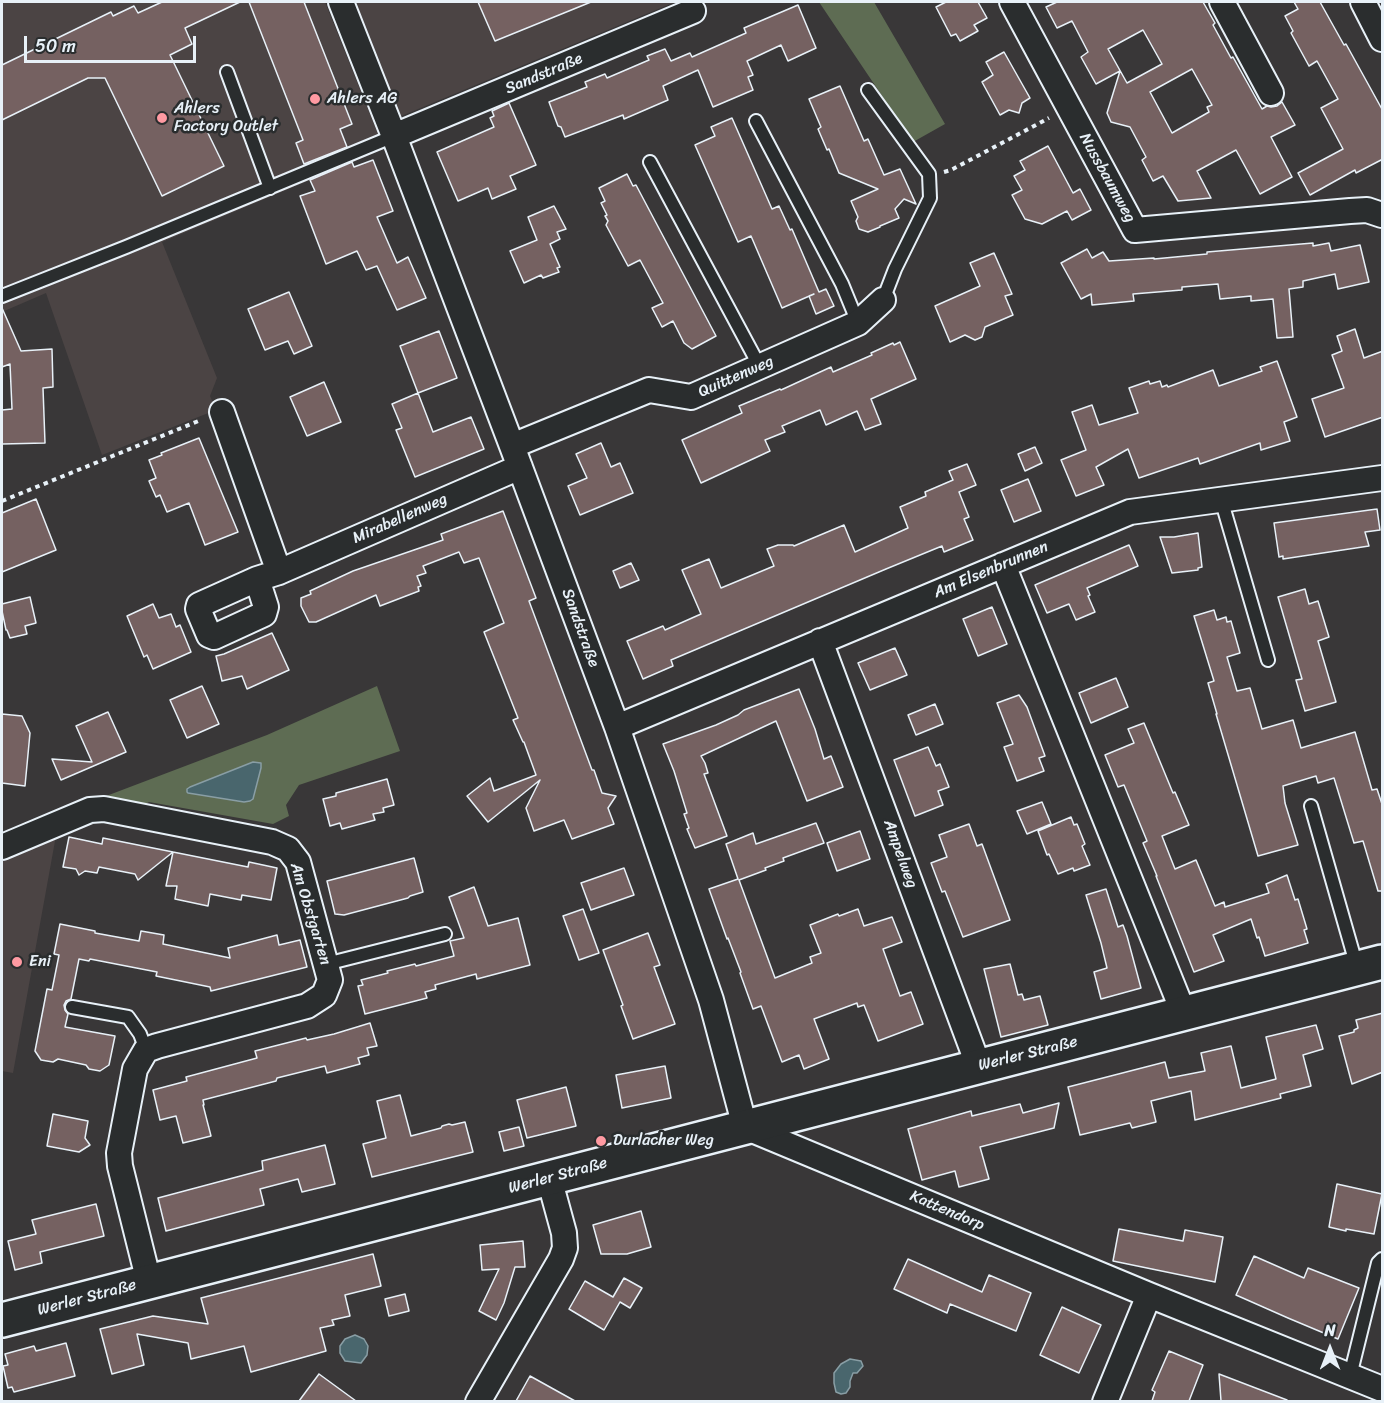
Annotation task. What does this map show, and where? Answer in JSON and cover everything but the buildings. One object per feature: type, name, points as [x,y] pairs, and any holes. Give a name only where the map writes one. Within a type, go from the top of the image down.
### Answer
[{"type":"main road","name":"Werler Straße","points":[[2,1320],[1370,965]]},
{"type":"street","name":"Sandstraße","points":[[341,2],[516,456],[617,727],[711,1000],[745,1127]]},
{"type":"street","name":"Nussbaumweg","points":[[1012,2],[1135,230],[1350,211],[1367,210],[1383,214]]},
{"type":"street","points":[[1222,2],[1271,93]]},
{"type":"street","points":[[1363,2],[1383,39]]},
{"type":"street","name":"Sandstraße","points":[[394,136],[693,11]]},
{"type":"street","name":"Quittenweg","points":[[516,456],[649,390],[691,397],[858,323],[883,300]]},
{"type":"street","name":"Mirabellenweg","points":[[222,412],[268,576],[516,456]]},
{"type":"street","name":"Am Elsenbrunnen","points":[[617,727],[1130,512],[1383,478]]},
{"type":"street","points":[[1003,565],[1184,1014]]},
{"type":"street","name":"Ampelweg","points":[[820,641],[979,1067]]},
{"type":"street","name":"Am Obstgarten","points":[[2,847],[90,810],[104,809],[272,842],[288,849],[297,862],[330,980],[324,995],[307,1006],[146,1050]]},
{"type":"street","points":[[146,1050],[135,1069],[119,1153],[120,1166],[149,1282]]},
{"type":"street","name":"Kattendorp","points":[[745,1127],[1350,1376],[1377,1392]]},
{"type":"street","points":[[478,1401],[561,1259],[565,1248],[564,1233],[549,1178]]},
{"type":"street","points":[[1105,1401],[1149,1295]]},
{"type":"lane","points":[[227,72],[270,188]]},
{"type":"lane","points":[[868,90],[929,174],[930,198],[895,269],[883,300]]},
{"type":"lane","points":[[756,121],[842,284],[858,323]]},
{"type":"lane","points":[[2,296],[122,249],[394,136]]},
{"type":"lane","points":[[650,162],[760,367]]},
{"type":"lane","points":[[1221,500],[1268,660]]},
{"type":"lane","points":[[1311,806],[1370,965]]},
{"type":"lane","points":[[326,964],[445,934]]},
{"type":"lane","points":[[72,1007],[128,1017],[140,1034],[146,1050]]},
{"type":"lane","points":[[1350,1376],[1378,1263],[1383,1259]]},
{"type":"path","points":[[929,174],[951,170],[1068,108]]},
{"type":"path","points":[[2,501],[222,412]]},
{"type":"shaded area","name":"Ahlers AG","points":[[2,2],[325,2],[384,149],[162,242],[217,378],[210,396],[216,410],[102,455],[46,293],[2,312]]},
{"type":"shaded area","points":[[354,2],[675,2],[399,117]]},
{"type":"shaded area","name":"Eni","points":[[57,830],[13,1073],[2,1071],[2,854]]},
{"type":"green space","points":[[819,2],[874,2],[945,124],[913,142]]},
{"type":"green space","points":[[377,686],[400,751],[299,785],[286,805],[289,816],[273,824],[149,802],[138,808],[93,801],[267,735]]},
{"type":"water","points":[[253,762],[261,763],[261,768],[253,799],[250,801],[244,802],[187,792],[190,787]]},
{"type":"water","points":[[355,1335],[364,1339],[368,1346],[367,1355],[361,1363],[345,1361],[340,1353],[340,1346],[345,1339]]},
{"type":"water","points":[[850,1359],[861,1361],[863,1366],[857,1373],[853,1373],[850,1387],[846,1393],[841,1394],[836,1392],[834,1373],[841,1364]]},
{"type":"place","name":"Ahlers AG","points":[[315,99]]},
{"type":"place","name":"Ahlers Factory Outlet","points":[[162,118]]},
{"type":"place","name":"Eni","points":[[17,962]]},
{"type":"place","name":"Durlacher Weg","points":[[601,1141]]}]
